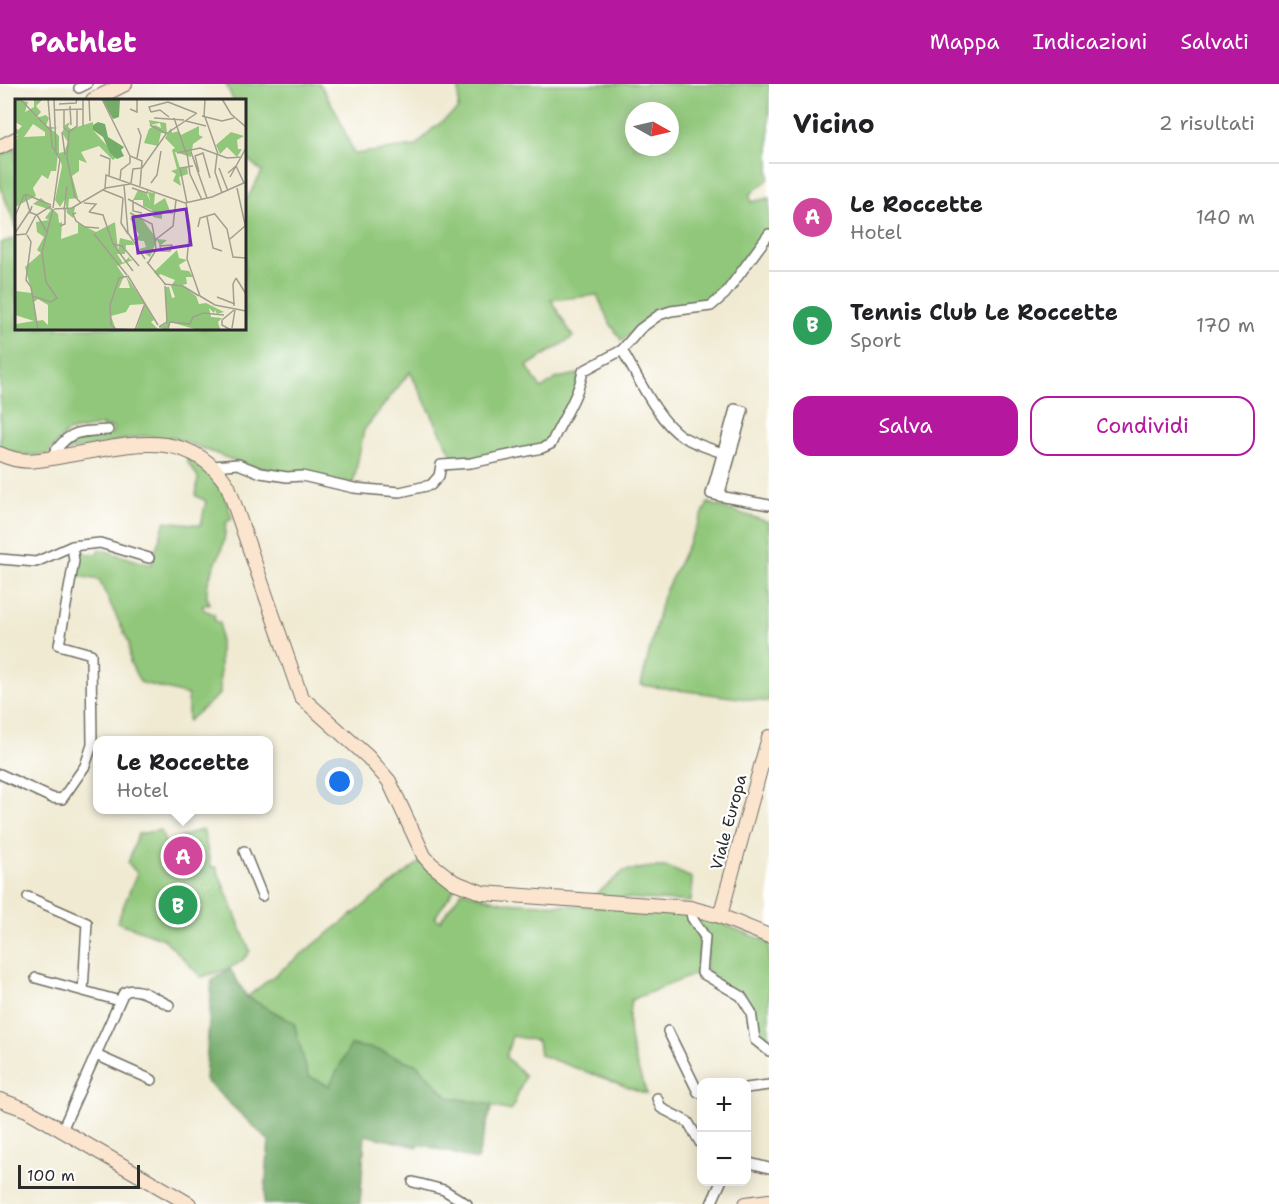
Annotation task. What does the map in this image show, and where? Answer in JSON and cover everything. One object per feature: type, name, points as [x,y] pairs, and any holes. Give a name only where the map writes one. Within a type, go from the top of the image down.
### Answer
[{"type":"street","points":[[96,99],[118,90]]},
{"type":"street","points":[[0,147],[15,140]]},
{"type":"street","points":[[213,466],[237,464],[286,477],[302,476],[354,488],[400,492],[431,485],[439,476],[441,465],[471,463],[542,448],[551,444],[562,418],[579,393],[584,371],[622,350],[640,329],[659,315],[671,311],[711,306],[725,294],[769,234]]},
{"type":"street","points":[[622,350],[668,424],[684,437],[727,454],[711,494],[769,505]]},
{"type":"street","points":[[50,459],[65,437],[74,432],[108,430]]},
{"type":"street","points":[[1,459],[31,462],[156,443],[183,448],[213,466],[228,486],[301,697],[368,757],[389,781],[418,844],[431,864],[454,882],[483,893],[690,908],[720,916],[769,936]]},
{"type":"street","points":[[0,559],[36,562],[72,546],[100,543],[149,558]]},
{"type":"street","points":[[0,774],[52,798],[62,799],[90,755],[93,733],[91,654],[59,645],[74,561],[72,546]]},
{"type":"street","name":"Viale Europa","points":[[720,916],[769,737]]},
{"type":"street","points":[[244,851],[262,896]]},
{"type":"street","points":[[28,897],[87,923],[83,991]]},
{"type":"street","points":[[690,908],[692,918],[705,938],[702,973],[741,996],[751,1012],[755,1040],[769,1051]]},
{"type":"street","points":[[36,978],[120,1001]]},
{"type":"street","points":[[62,1130],[123,994],[130,989],[169,1005]]},
{"type":"street","points":[[668,1031],[697,1090]]},
{"type":"street","points":[[96,1054],[153,1080]]},
{"type":"street","points":[[751,1087],[769,1085]]},
{"type":"street","points":[[657,1098],[661,1108],[688,1122],[697,1137]]},
{"type":"street","points":[[0,1100],[27,1110],[189,1204]]},
{"type":"street","points":[[751,1163],[769,1168]]},
{"type":"street","points":[[413,1182],[444,1190],[467,1204]]},
{"type":"street","points":[[711,1204],[719,1186]]},
{"type":"street","points":[[746,1204],[766,1202]]},
{"type":"green space","points":[[226,84],[320,84],[337,113],[354,154],[416,146],[430,131],[458,109],[459,84],[769,84],[769,179],[750,194],[751,202],[769,198],[769,228],[718,295],[702,304],[666,308],[653,313],[622,341],[609,322],[597,295],[551,300],[573,337],[527,366],[541,389],[557,378],[578,374],[575,393],[562,423],[542,445],[455,461],[410,372],[364,430],[353,485],[248,466],[170,436],[168,439],[144,436],[57,453],[77,435],[111,434],[114,431],[112,427],[103,428],[103,425],[67,432],[47,455],[18,455],[16,452],[0,448],[0,243],[15,238],[15,330],[246,330],[246,200],[262,172],[246,158],[246,99],[233,99]]},
{"type":"green space","points":[[15,148],[15,225],[0,185],[0,156]]},
{"type":"green space","points":[[191,456],[213,475],[232,518],[226,523],[223,545],[208,583],[209,604],[202,606],[204,610],[214,614],[215,621],[220,623],[220,694],[188,721],[188,695],[140,682],[130,662],[129,643],[99,580],[74,575],[81,550],[84,549],[86,554],[97,554],[99,549],[151,565],[165,521],[201,525],[206,501],[196,496],[198,477],[186,460]]},
{"type":"green space","points":[[708,503],[769,522],[769,702],[641,685],[663,596]]},
{"type":"green space","points":[[203,829],[211,867],[216,867],[250,951],[235,965],[201,977],[164,939],[117,922],[137,873],[128,863],[138,834],[161,830],[165,843]]},
{"type":"green space","points":[[421,861],[430,872],[455,888],[435,917],[440,921],[462,891],[502,902],[686,911],[700,939],[698,973],[631,1000],[630,1036],[647,1094],[540,1055],[538,1041],[512,1036],[506,1057],[525,1076],[511,1111],[448,1097],[417,1065],[406,1063],[329,1086],[307,1076],[294,1023],[247,997]]},
{"type":"green space","points":[[667,867],[692,878],[691,902],[594,896],[624,871]]},
{"type":"green space","points":[[702,916],[769,942],[769,1047],[761,1042],[752,1010],[705,970],[708,937],[697,921],[698,917]]},
{"type":"green space","points":[[230,969],[247,997],[294,1023],[308,1076],[329,1086],[351,1045],[375,1049],[417,1065],[448,1097],[492,1105],[477,1160],[420,1144],[418,1147],[365,1135],[360,1204],[264,1204],[269,1141],[205,1080],[212,979]]},
{"type":"place","name":"Le Roccette","points":[[183,856]]},
{"type":"place","name":"Tennis Club Le Roccette","points":[[178,905]]}]
